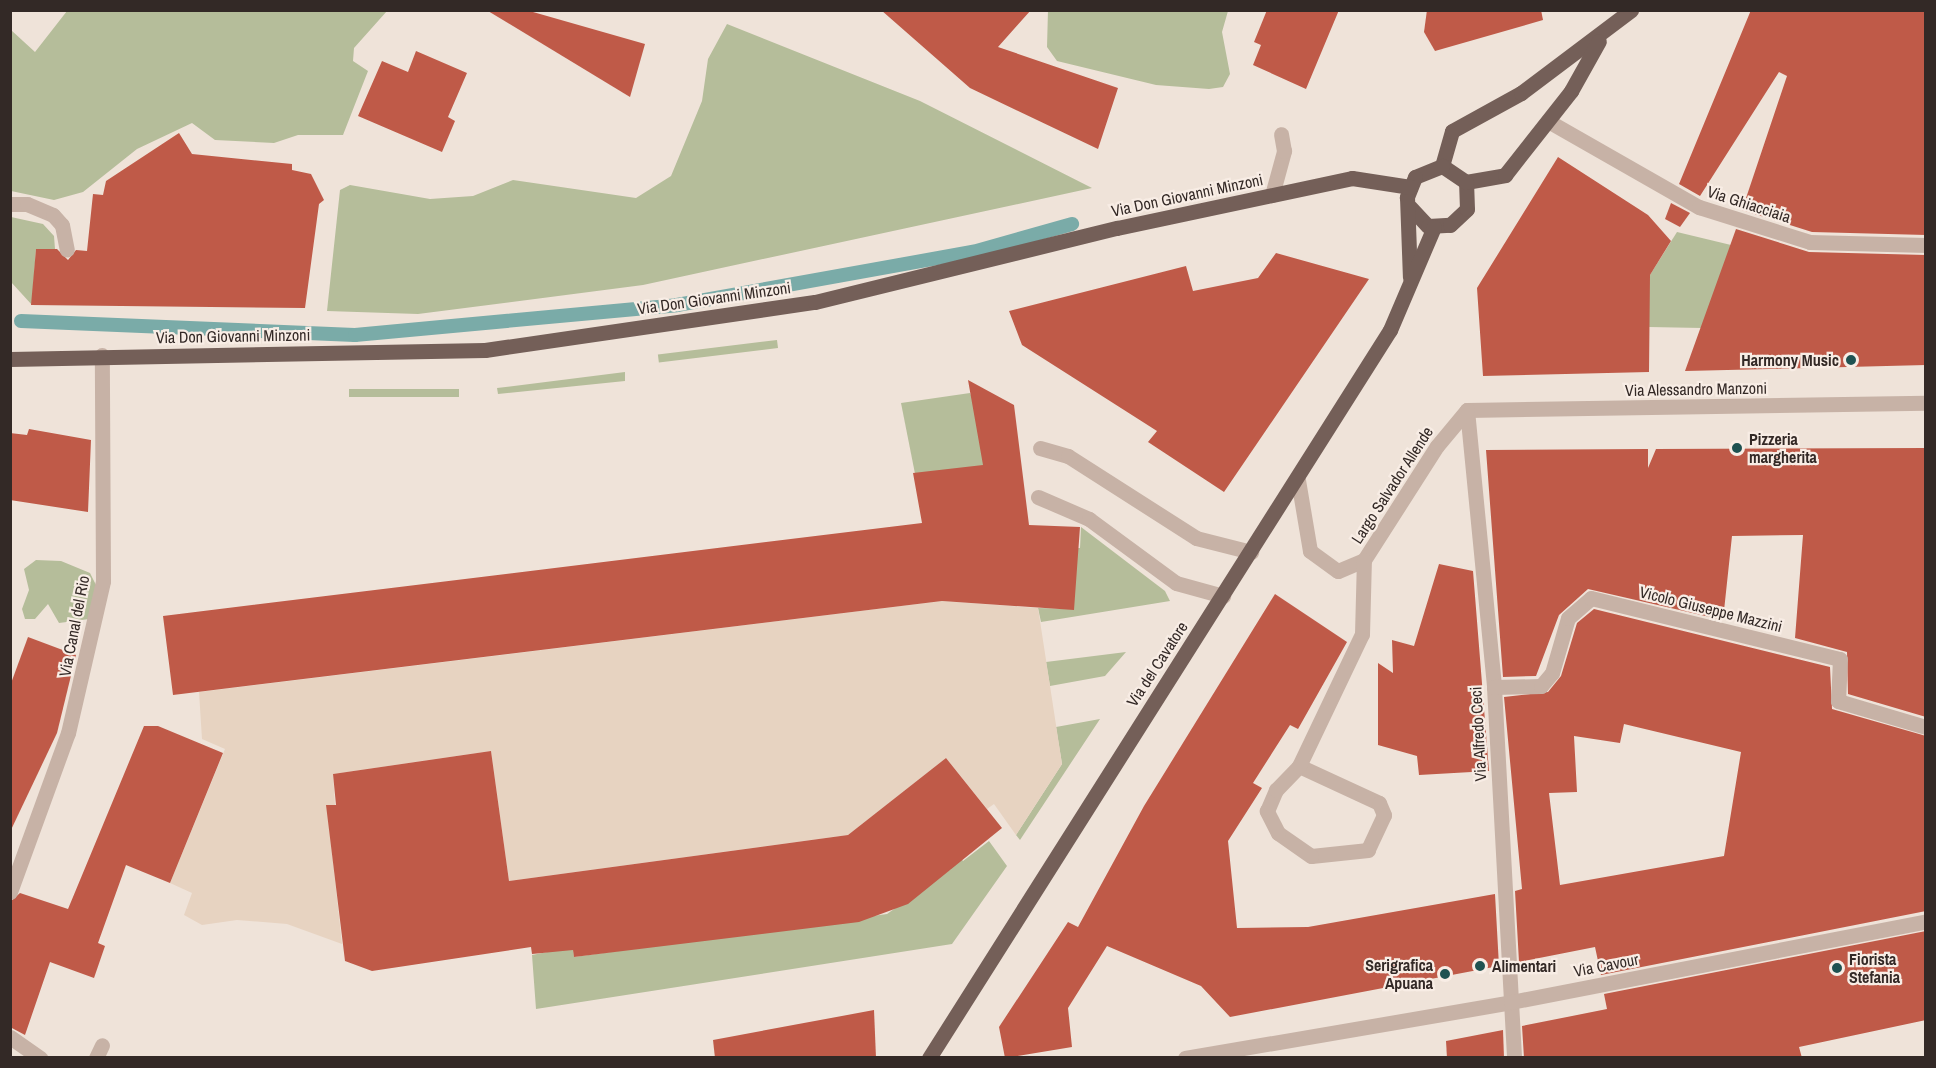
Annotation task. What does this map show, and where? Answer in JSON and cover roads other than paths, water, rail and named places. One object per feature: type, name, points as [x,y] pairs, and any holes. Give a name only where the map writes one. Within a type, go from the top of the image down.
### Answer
[{"type":"main road","points":[[1442,166],[1452,131],[1521,93],[1602,36],[1631,10]]},
{"type":"main road","points":[[1410,187],[1422,171],[1442,166],[1466,182],[1505,175],[1548,121],[1602,36]]},
{"type":"main road","name":"Via Don Giovanni Minzoni","points":[[10,359],[102,355],[485,350],[814,302],[1352,178],[1410,187]]},
{"type":"main road","points":[[1410,207],[1434,227],[1450,225],[1467,209],[1466,182]]},
{"type":"main road","name":"Via del Cavatore","points":[[1410,187],[1410,286]]},
{"type":"main road","name":"Via del Cavatore","points":[[929,1058],[1298,480],[1390,330],[1434,227]]},
{"type":"street","name":"Via Ghiacciaia","points":[[1548,121],[1699,207],[1810,242],[1926,245]]},
{"type":"street","points":[[1272,195],[1284,151],[1281,134]]},
{"type":"street","points":[[10,204],[27,204],[53,215],[62,225],[67,250]]},
{"type":"street","name":"Via Canal del Rio","points":[[10,892],[68,733],[103,581],[102,355]]},
{"type":"street","name":"Via Alessandro Manzoni","points":[[1467,410],[1926,403]]},
{"type":"street","name":"Largo Salvador Allende","points":[[1298,480],[1310,551],[1338,571],[1364,560],[1437,446],[1467,410]]},
{"type":"street","name":"Via Alfredo Ceci","points":[[1467,410],[1494,687],[1514,1058]]},
{"type":"street","points":[[1040,448],[1068,456],[1196,538],[1251,552]]},
{"type":"street","points":[[1038,497],[1089,519],[1176,583],[1223,596]]},
{"type":"street","points":[[1299,766],[1379,803],[1384,815],[1368,850],[1311,856],[1270,823],[1267,811],[1276,790],[1299,766],[1362,634],[1364,560]]},
{"type":"street","name":"Vicolo Giuseppe Mazzini","points":[[1494,687],[1541,686],[1552,673],[1568,618],[1591,598],[1840,659],[1838,701],[1926,727]]},
{"type":"street","name":"Via Cavour","points":[[1185,1058],[1511,1002],[1926,921]]},
{"type":"street","points":[[10,1038],[40,1058]]},
{"type":"street","points":[[1243,1047],[1254,1058]]},
{"type":"waterway","points":[[21,321],[355,335],[677,305],[973,252],[1072,224]]},
{"type":"place","name":"Harmony Music","points":[[1851,360]]},
{"type":"place","name":"Pizzeria margherita","points":[[1737,448]]},
{"type":"place","name":"Alimentari","points":[[1480,966]]},
{"type":"place","name":"Fiorista Stefania","points":[[1837,968]]},
{"type":"place","name":"Serigrafica Apuana","points":[[1445,974]]}]
